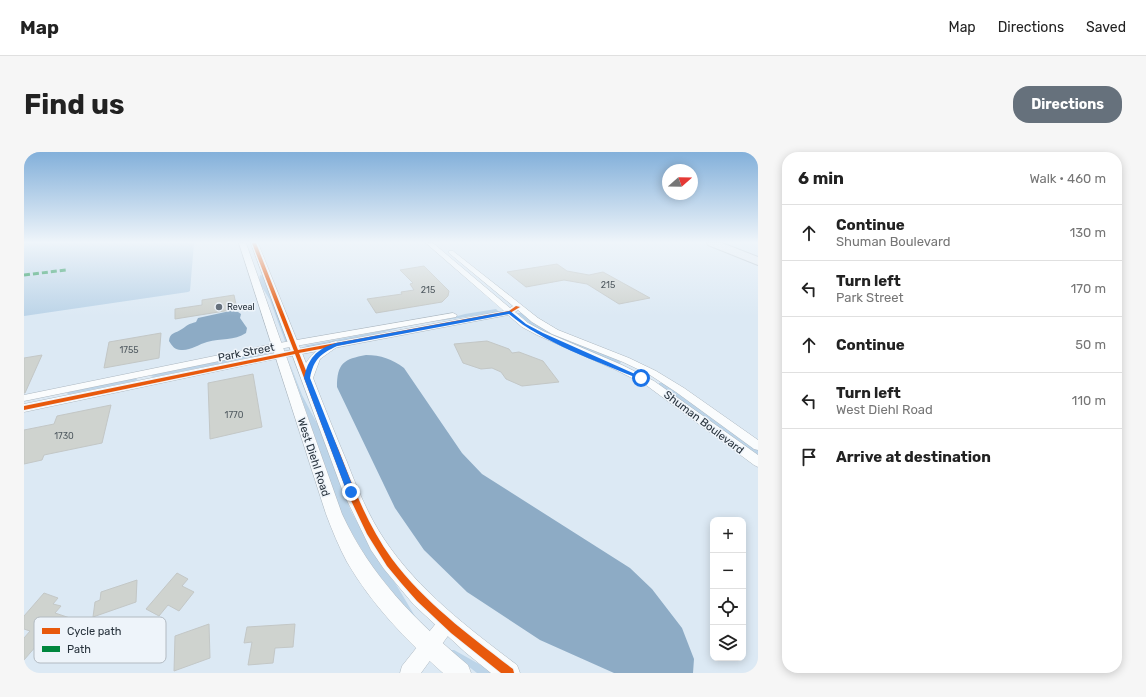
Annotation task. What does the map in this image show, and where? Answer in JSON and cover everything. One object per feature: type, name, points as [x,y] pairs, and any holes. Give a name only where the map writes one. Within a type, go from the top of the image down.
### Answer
[{"type":"street","name":"West Diehl Road","points":[[252,267],[287,349],[307,378],[362,517],[378,546],[406,582],[447,623],[508,673]]},
{"type":"street","name":"West Diehl Road","points":[[262,267],[287,349],[334,514],[348,545],[360,566],[389,606],[429,647],[460,673]]},
{"type":"street","name":"Shuman Boulevard","points":[[459,267],[510,308],[544,326],[632,363],[666,380],[758,446]]},
{"type":"street","name":"Shuman Boulevard","points":[[466,267],[510,308],[524,325],[541,334],[632,373],[650,383],[758,462]]},
{"type":"street","name":"Park Street","points":[[24,398],[510,308]]},
{"type":"street","name":"Park Street","points":[[24,408],[287,349],[336,344],[510,308]]},
{"type":"street","points":[[307,378],[310,366],[315,357],[336,344]]},
{"type":"street","points":[[409,673],[447,623]]},
{"type":"shaded area","points":[[24,267],[192,267],[190,291],[188,292],[24,316]]},
{"type":"shaded area","points":[[260,275],[263,276],[287,341],[285,341],[270,300],[259,282]]},
{"type":"shaded area","points":[[496,309],[499,312],[439,321],[465,314]]},
{"type":"shaded area","points":[[230,311],[241,314],[240,318],[247,328],[246,333],[241,336],[207,342],[184,350],[175,348],[169,341],[172,335],[196,322],[198,318]]},
{"type":"shaded area","points":[[517,313],[522,313],[534,323],[554,334],[619,360],[621,363],[618,364],[534,327]]},
{"type":"shaded area","points":[[407,326],[376,334],[307,347],[303,346]]},
{"type":"shaded area","points":[[264,351],[267,352],[267,354],[154,377],[151,376],[153,374]]},
{"type":"shaded area","points":[[366,355],[386,358],[404,368],[462,453],[482,474],[630,568],[652,589],[682,628],[694,659],[693,673],[614,673],[540,640],[467,592],[424,550],[395,508],[337,387],[338,372],[340,367],[352,358]]},
{"type":"shaded area","points":[[288,359],[302,395],[321,431],[351,511],[371,547],[416,618],[413,617],[372,567],[343,518]]},
{"type":"shaded area","points":[[136,378],[137,380],[134,381],[67,394],[69,391]]},
{"type":"shaded area","points":[[659,383],[663,383],[758,450],[758,458],[659,385]]},
{"type":"shaded area","points":[[451,650],[454,650],[495,673],[477,673],[450,652]]},
{"type":"building","points":[[425,267],[449,291],[448,296],[442,302],[376,313],[367,299],[402,294],[401,292],[414,290],[410,284],[413,283],[400,270]]},
{"type":"building","points":[[536,267],[562,267],[567,271],[589,275],[603,272],[650,298],[619,304],[587,284],[564,280],[526,287],[507,272]]},
{"type":"building","name":"Reveal","points":[[234,295],[237,309],[175,319],[175,309],[202,305],[202,300]]},
{"type":"building","points":[[161,333],[159,358],[104,368],[109,342]]},
{"type":"building","points":[[487,341],[509,349],[512,353],[519,352],[543,361],[559,382],[522,386],[506,379],[501,372],[492,368],[481,369],[463,363],[454,344]]},
{"type":"building","points":[[42,355],[25,393],[24,393],[24,358]]},
{"type":"building","points":[[253,374],[262,427],[210,439],[208,383]]},
{"type":"building","points":[[111,405],[102,443],[44,455],[42,460],[24,464],[24,430],[54,424],[57,416]]},
{"type":"building","points":[[177,573],[188,579],[182,586],[194,592],[179,611],[168,605],[159,616],[146,609]]},
{"type":"building","points":[[137,580],[136,602],[93,617],[95,602],[100,600],[101,592]]},
{"type":"building","points":[[44,593],[58,598],[53,604],[61,606],[55,613],[67,617],[34,617],[34,648],[24,660],[24,638],[30,631],[24,629],[24,616]]},
{"type":"building","points":[[209,624],[210,658],[174,671],[175,636]]},
{"type":"building","points":[[295,624],[293,647],[275,648],[273,663],[248,665],[252,642],[244,643],[247,627]]},
{"type":"marked path","points":[[24,275],[66,270]]},
{"type":"cycle path","points":[[263,267],[351,492],[373,538],[390,563],[405,581],[437,614],[509,673]]},
{"type":"cycle path","points":[[24,408],[270,357],[510,312],[518,307]]},
{"type":"place","name":"Reveal","points":[[219,307]]},
{"type":"route","points":[[351,492],[307,378],[310,366],[315,357],[336,344],[510,312],[524,325],[541,334],[641,378]]}]
